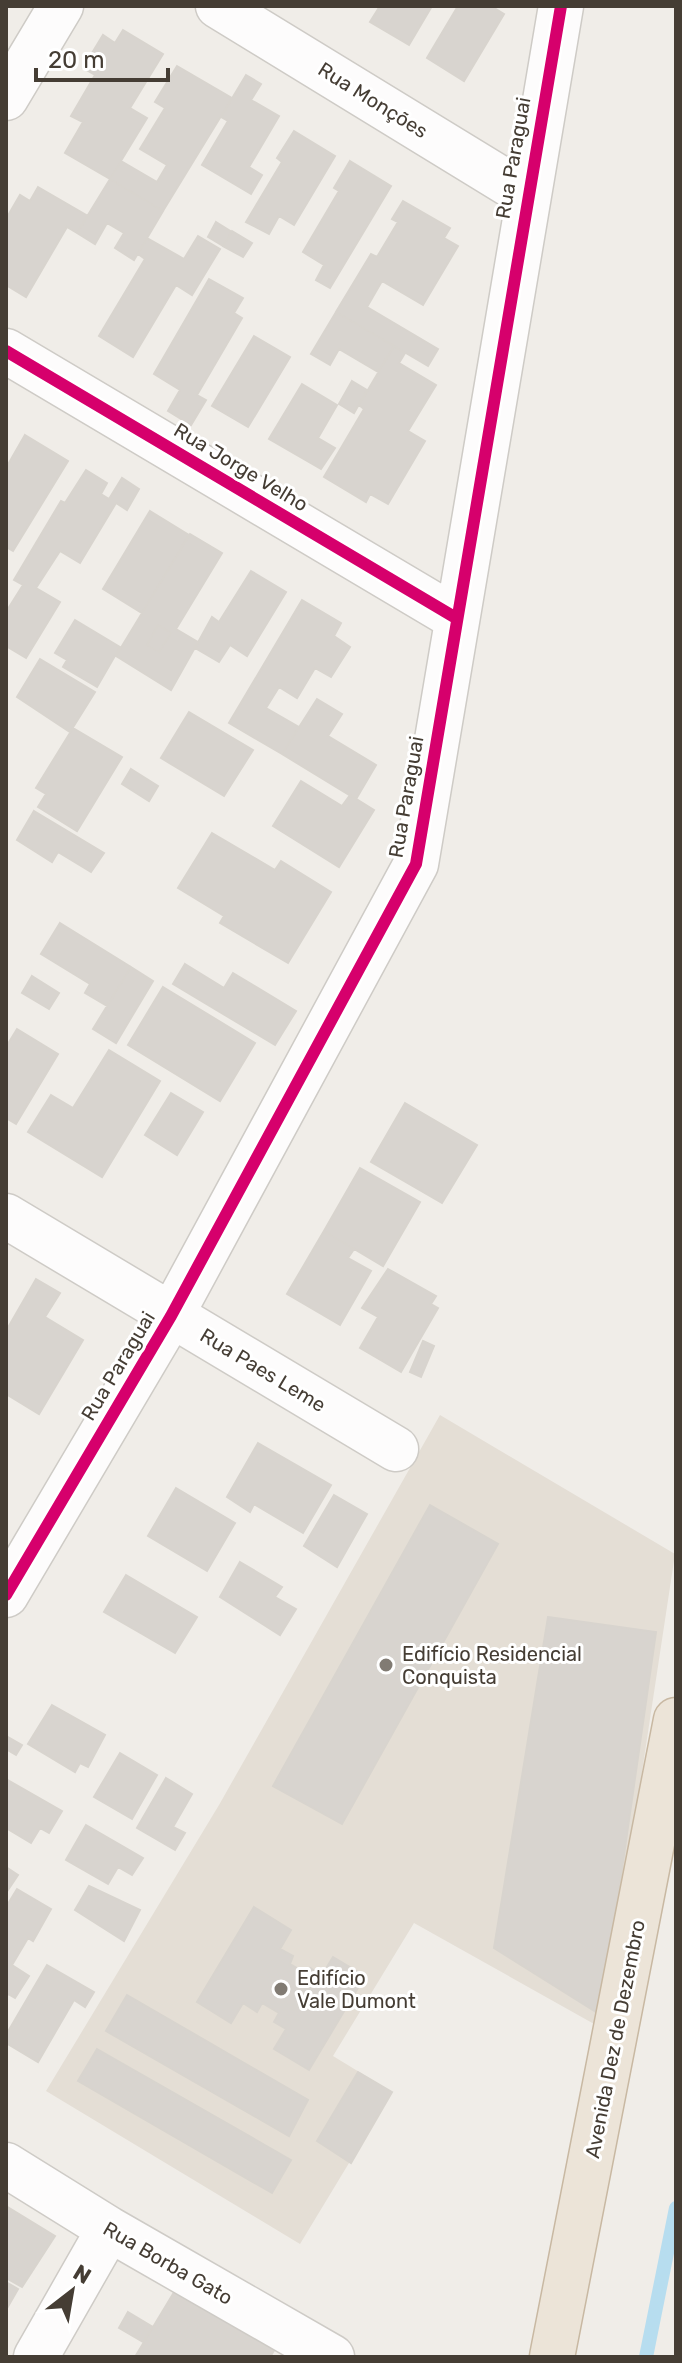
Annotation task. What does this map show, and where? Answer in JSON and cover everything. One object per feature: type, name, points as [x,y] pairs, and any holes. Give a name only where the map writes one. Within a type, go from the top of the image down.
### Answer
[{"type":"highway","name":"Avenida Dez de Dezembro","points":[[552,2357],[676,1720]]},
{"type":"street","points":[[6,98],[61,6]]},
{"type":"street","name":"Rua Monções","points":[[218,6],[527,195]]},
{"type":"street","name":"Rua Paraguai","points":[[6,1595],[171,1316],[416,864],[561,6]]},
{"type":"street","name":"Rua Jorge Velho","points":[[6,351],[456,618]]},
{"type":"street","name":"Rua Paes Leme","points":[[6,1216],[396,1449]]},
{"type":"street","name":"Rua Borba Gato","points":[[6,2165],[109,2229],[332,2357]]},
{"type":"street","points":[[36,2357],[109,2229]]},
{"type":"shaded area","points":[[440,1415],[675,1554],[603,2029],[414,1923],[333,2056],[392,2092],[300,2244],[46,2091],[219,1805]]},
{"type":"building","points":[[380,6],[432,6],[409,45],[370,22]]},
{"type":"building","points":[[458,6],[491,6],[504,14],[464,81],[427,58]]},
{"type":"building","points":[[123,30],[163,54],[130,108],[147,118],[110,179],[65,153],[83,122],[71,116],[95,75],[83,68],[103,35],[115,43]]},
{"type":"building","points":[[177,66],[232,98],[163,211],[110,179],[121,161],[157,182],[167,165],[140,149],[165,108],[155,102]]},
{"type":"building","points":[[246,75],[261,84],[251,100],[279,116],[249,167],[262,175],[251,194],[202,165],[228,121],[221,117]]},
{"type":"building","points":[[294,131],[335,156],[294,225],[279,216],[269,234],[246,222],[282,162],[277,158]]},
{"type":"building","points":[[350,161],[391,186],[330,288],[316,280],[324,265],[303,252],[339,191],[334,188]]},
{"type":"building","points":[[110,179],[163,211],[134,260],[115,248],[124,233],[107,223],[95,244],[77,233]]},
{"type":"building","points":[[38,187],[88,216],[77,233],[67,227],[26,297],[6,285],[6,219],[20,195],[30,201]]},
{"type":"building","points":[[403,201],[450,228],[444,238],[458,246],[423,305],[382,281],[367,307],[438,349],[428,366],[336,312],[371,254],[377,257],[398,222],[392,219]]},
{"type":"building","points":[[216,222],[232,232],[223,246],[208,237]]},
{"type":"building","points":[[232,231],[252,243],[243,257],[223,246]]},
{"type":"building","points":[[198,236],[220,249],[192,295],[176,285],[133,357],[99,336],[145,259],[138,254],[147,238],[184,259]]},
{"type":"building","points":[[209,279],[243,298],[234,313],[242,318],[197,395],[206,400],[191,425],[168,411],[180,390],[154,374]]},
{"type":"building","points":[[336,312],[394,346],[378,372],[339,349],[330,365],[311,354]]},
{"type":"building","points":[[254,336],[290,357],[248,427],[212,406]]},
{"type":"building","points":[[394,346],[405,353],[399,363],[436,385],[408,431],[425,441],[388,504],[370,494],[366,502],[324,477],[364,409],[359,405]]},
{"type":"building","points":[[352,381],[367,390],[354,413],[339,404]]},
{"type":"building","points":[[302,384],[337,405],[318,438],[335,448],[321,469],[269,439]]},
{"type":"building","points":[[25,435],[68,461],[13,551],[6,547],[6,468]]},
{"type":"building","points":[[86,470],[107,483],[101,494],[109,499],[122,478],[139,489],[127,510],[116,503],[80,563],[60,551],[36,588],[60,602],[26,658],[6,646],[6,612],[23,585],[14,580],[61,501],[65,503]]},
{"type":"building","points":[[150,511],[189,535],[142,613],[103,589]]},
{"type":"building","points":[[190,534],[222,553],[176,629],[198,642],[171,690],[116,656]]},
{"type":"building","points":[[251,571],[286,592],[247,656],[230,645],[219,662],[195,648],[212,617],[219,622]]},
{"type":"building","points":[[302,600],[341,623],[334,636],[350,647],[331,677],[315,668],[297,698],[279,687],[266,708],[299,727],[282,754],[229,723]]},
{"type":"building","points":[[75,620],[120,647],[97,687],[63,667],[67,660],[55,653]]},
{"type":"building","points":[[158,625],[171,633],[159,652],[147,645]]},
{"type":"building","points":[[40,659],[95,692],[70,732],[17,697]]},
{"type":"building","points":[[317,699],[342,714],[328,736],[376,765],[356,799],[282,754]]},
{"type":"building","points":[[189,712],[253,750],[224,796],[161,758]]},
{"type":"building","points":[[73,728],[122,757],[77,831],[38,807],[46,794],[36,788]]},
{"type":"building","points":[[131,769],[158,786],[149,801],[122,784]]},
{"type":"building","points":[[301,781],[342,806],[350,795],[374,810],[339,867],[273,826]]},
{"type":"building","points":[[34,811],[104,853],[91,872],[58,852],[52,862],[17,840]]},
{"type":"building","points":[[212,833],[275,870],[281,861],[331,892],[288,963],[220,923],[224,916],[178,888]]},
{"type":"building","points":[[60,923],[131,967],[107,1006],[85,993],[90,984],[41,954]]},
{"type":"building","points":[[185,964],[224,988],[233,973],[296,1011],[275,1045],[173,984]]},
{"type":"building","points":[[131,967],[153,981],[116,1043],[93,1029]]},
{"type":"building","points":[[32,976],[59,993],[49,1009],[22,993]]},
{"type":"building","points":[[163,987],[255,1043],[220,1101],[128,1045]]},
{"type":"building","points":[[17,1029],[58,1054],[16,1124],[6,1118],[6,1047]]},
{"type":"building","points":[[109,1050],[160,1081],[102,1177],[28,1132],[51,1095],[73,1108]]},
{"type":"building","points":[[171,1093],[203,1112],[177,1155],[145,1135]]},
{"type":"building","points":[[405,1103],[477,1145],[442,1203],[371,1162]]},
{"type":"building","points":[[360,1168],[420,1202],[383,1266],[324,1231]]},
{"type":"building","points":[[324,1231],[354,1249],[348,1258],[371,1271],[340,1325],[287,1294]]},
{"type":"building","points":[[388,1269],[436,1296],[431,1304],[438,1308],[401,1372],[360,1348],[378,1317],[362,1308]]},
{"type":"building","points":[[36,1279],[60,1293],[45,1317],[83,1340],[39,1414],[6,1394],[6,1331]]},
{"type":"building","points":[[423,1341],[434,1346],[421,1377],[410,1372]]},
{"type":"building","points":[[258,1443],[331,1485],[303,1533],[254,1504],[250,1512],[227,1497]]},
{"type":"building","points":[[176,1488],[235,1523],[207,1571],[148,1536]]},
{"type":"building","points":[[334,1495],[367,1514],[337,1567],[304,1546]]},
{"type":"building","name":"Edifício Residencial Conquista","points":[[430,1505],[498,1544],[342,1824],[273,1786]]},
{"type":"building","points":[[240,1562],[282,1587],[275,1597],[296,1609],[280,1635],[220,1597]]},
{"type":"building","points":[[126,1575],[197,1617],[175,1653],[104,1612]]},
{"type":"building","points":[[548,1617],[656,1632],[601,2015],[494,1948]]},
{"type":"building","points":[[52,1705],[105,1735],[88,1767],[80,1763],[75,1772],[28,1744]]},
{"type":"building","points":[[8,1737],[22,1745],[16,1755],[6,1749]]},
{"type":"building","points":[[120,1753],[157,1775],[132,1819],[94,1797]]},
{"type":"building","points":[[166,1778],[192,1794],[173,1827],[185,1833],[175,1850],[137,1828]]},
{"type":"building","points":[[6,1779],[62,1811],[49,1833],[40,1828],[31,1843],[6,1828]]},
{"type":"building","points":[[86,1825],[143,1858],[132,1875],[118,1867],[108,1884],[66,1860]]},
{"type":"building","points":[[6,1867],[18,1875],[6,1893]]},
{"type":"building","points":[[89,1886],[140,1910],[124,1941],[75,1910]]},
{"type":"building","points":[[17,1889],[51,1909],[33,1941],[28,1938],[12,1965],[29,1976],[15,1998],[8,1994],[6,1997],[6,1907]]},
{"type":"building","name":"Edifício Vale Dumont","points":[[254,1907],[291,1930],[280,1949],[293,1956],[290,1964],[307,1974],[310,1968],[322,1975],[333,1957],[365,1976],[309,2070],[274,2049],[286,2029],[274,2022],[279,2013],[262,2003],[257,2012],[243,2003],[231,2023],[197,2002]]},
{"type":"building","points":[[47,1965],[94,1992],[85,2007],[74,2000],[38,2062],[6,2043],[6,2035]]},
{"type":"building","points":[[127,1995],[308,2100],[289,2136],[106,2031]]},
{"type":"building","points":[[97,2049],[291,2160],[272,2193],[78,2081]]},
{"type":"building","points":[[358,2072],[392,2092],[351,2163],[317,2141]]},
{"type":"building","points":[[6,2206],[55,2236],[22,2287],[6,2278]]},
{"type":"building","points":[[6,2282],[18,2289],[6,2310]]},
{"type":"building","points":[[179,2284],[278,2344],[270,2357],[135,2357]]},
{"type":"building","points":[[128,2312],[153,2327],[143,2342],[119,2328]]},
{"type":"waterway","points":[[646,2357],[676,2208]]},
{"type":"cycle path","points":[[6,1595],[171,1316],[416,864],[561,6]]},
{"type":"cycle path","points":[[6,351],[456,618]]},
{"type":"place","name":"Edifício Residencial Conquista","points":[[386,1665]]},
{"type":"place","name":"Edifício Vale Dumont","points":[[281,1989]]}]
